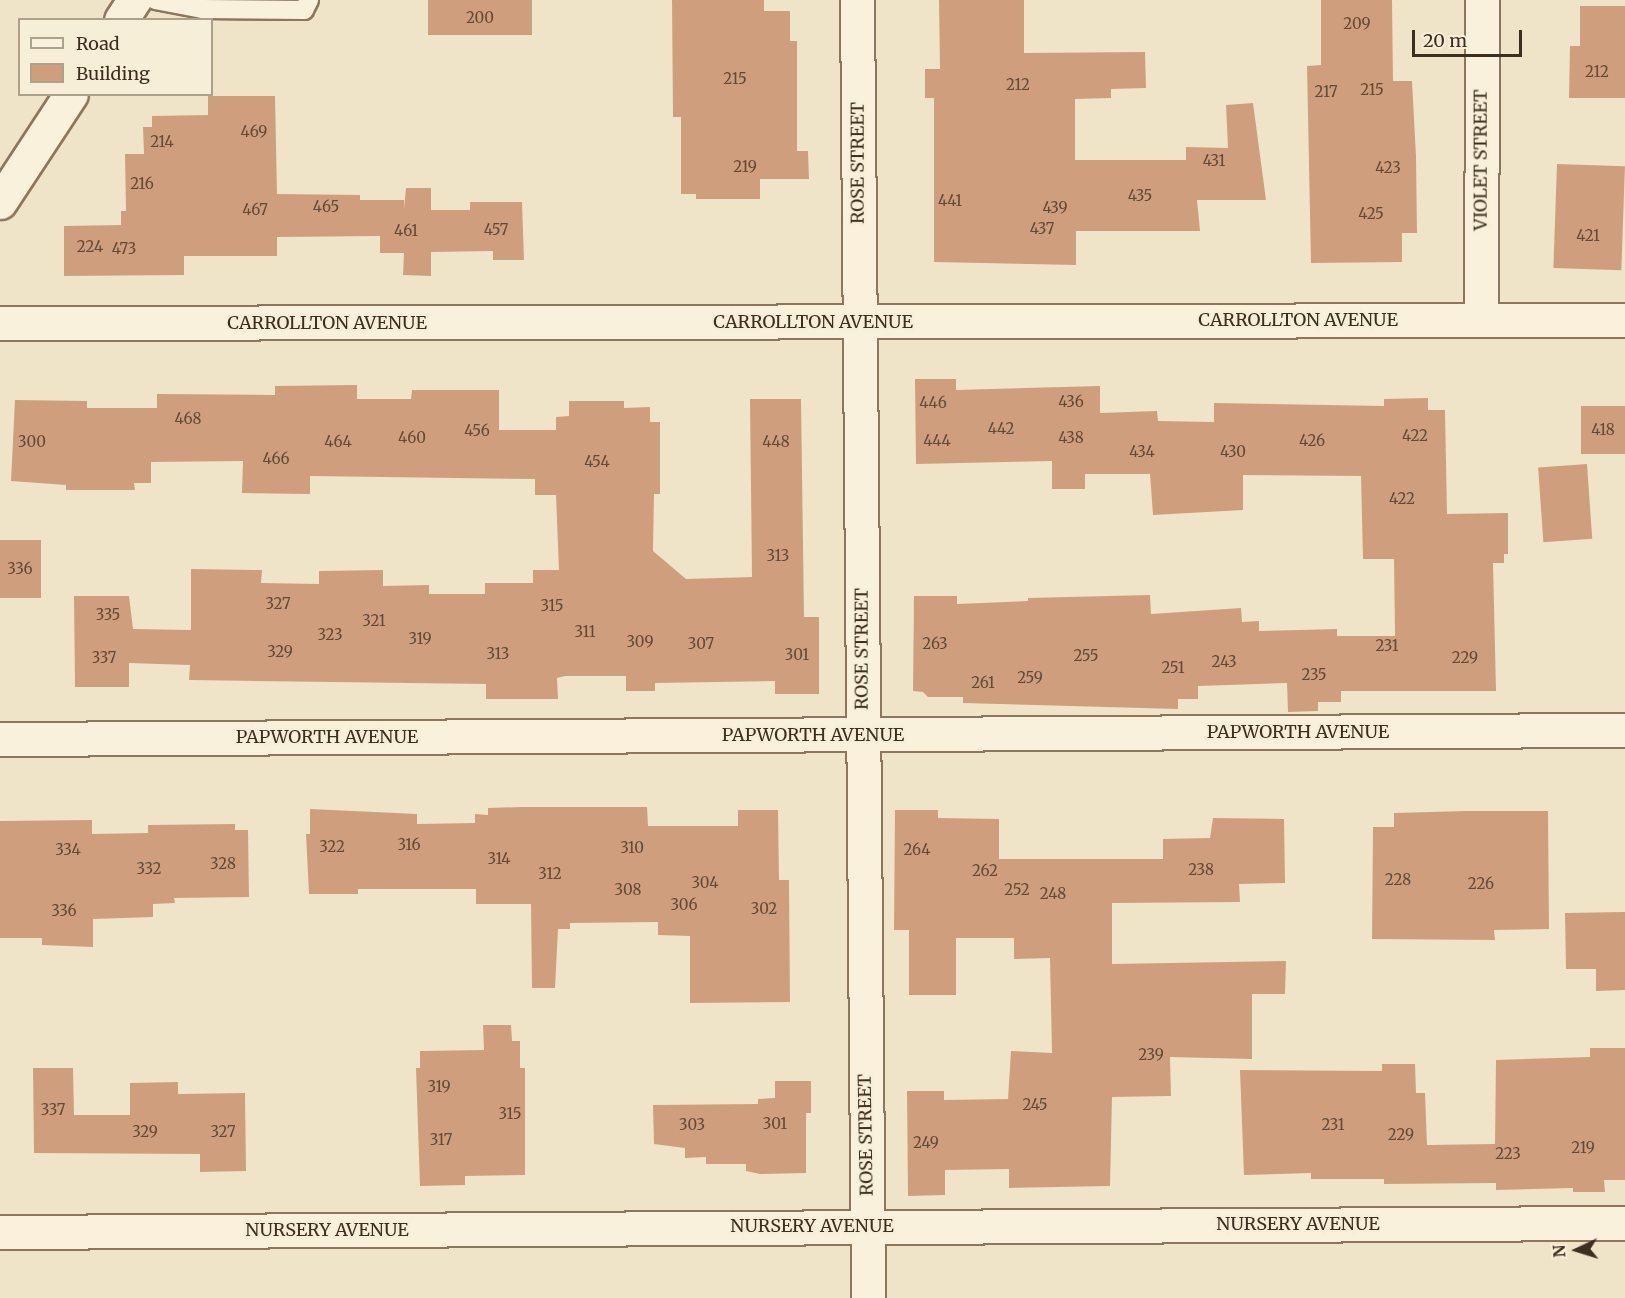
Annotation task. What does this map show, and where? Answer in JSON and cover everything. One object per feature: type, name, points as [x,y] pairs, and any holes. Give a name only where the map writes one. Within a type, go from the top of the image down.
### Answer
[{"type":"street","points":[[123,18],[134,0]]},
{"type":"street","name":"ROSE STREET","points":[[857,0],[868,1298]]},
{"type":"street","name":"VIOLET STREET","points":[[1481,320],[1482,0]]},
{"type":"street","points":[[0,202],[70,96]]},
{"type":"street","name":"CARROLLTON AVENUE","points":[[0,323],[1625,320]]},
{"type":"street","name":"PAPWORTH AVENUE","points":[[0,739],[1625,730]]},
{"type":"street","name":"NURSERY AVENUE","points":[[0,1232],[1625,1223]]},
{"type":"lane","points":[[155,0],[202,9],[293,10],[304,10],[309,0]]},
{"type":"building","points":[[428,0],[532,0],[532,35],[428,35]]},
{"type":"building","points":[[672,0],[764,0],[764,11],[790,11],[790,41],[797,41],[797,151],[808,151],[809,179],[760,179],[760,199],[696,199],[696,194],[681,194],[681,117],[673,117]]},
{"type":"building","points":[[939,0],[1024,0],[1024,53],[1145,52],[1146,88],[1111,89],[1111,98],[1075,99],[1075,160],[1186,160],[1186,147],[1228,148],[1226,105],[1253,103],[1266,200],[1197,200],[1200,231],[1076,231],[1076,265],[934,262],[934,98],[925,98],[925,69],[940,69]]},
{"type":"building","points":[[1321,0],[1392,0],[1393,81],[1412,81],[1416,156],[1417,233],[1402,233],[1402,262],[1311,263],[1307,66],[1321,65]]},
{"type":"building","points":[[1580,6],[1625,6],[1625,98],[1569,98],[1570,46],[1580,46]]},
{"type":"building","points":[[208,96],[275,96],[277,194],[360,195],[360,200],[404,200],[404,209],[406,188],[431,188],[431,210],[470,210],[470,202],[522,202],[524,260],[493,260],[493,251],[431,252],[431,276],[403,275],[404,253],[380,253],[380,236],[277,237],[277,256],[184,256],[184,275],[64,276],[64,226],[121,225],[121,211],[126,211],[125,154],[144,154],[143,127],[152,127],[152,116],[208,115]]},
{"type":"building","points":[[1557,164],[1625,166],[1621,270],[1553,268]]},
{"type":"building","points":[[915,379],[956,379],[956,390],[1100,386],[1100,413],[1157,411],[1158,421],[1214,422],[1214,403],[1384,406],[1384,399],[1428,398],[1428,410],[1445,410],[1447,514],[1508,513],[1508,554],[1504,554],[1504,563],[1493,563],[1496,691],[1341,691],[1341,702],[1318,702],[1318,711],[1288,712],[1287,683],[1198,686],[1198,699],[1178,699],[1178,709],[963,703],[963,697],[928,697],[923,692],[913,691],[914,596],[957,596],[957,604],[1028,601],[1028,598],[1150,595],[1151,614],[1241,608],[1242,622],[1259,621],[1259,631],[1337,629],[1337,636],[1395,636],[1394,559],[1363,559],[1361,476],[1243,475],[1243,510],[1153,515],[1150,474],[1085,474],[1085,489],[1052,489],[1052,461],[916,464]]},
{"type":"building","points":[[357,385],[357,399],[411,399],[412,390],[499,390],[499,430],[556,430],[556,417],[569,416],[569,401],[624,401],[624,408],[650,407],[650,422],[660,422],[660,494],[654,494],[653,551],[686,579],[752,577],[750,399],[801,399],[804,617],[819,617],[819,694],[775,694],[775,681],[655,683],[655,691],[626,691],[626,676],[565,676],[557,678],[558,699],[486,699],[486,684],[189,680],[190,665],[129,663],[129,687],[75,687],[74,596],[129,596],[133,629],[191,630],[191,569],[262,570],[261,583],[319,584],[319,571],[383,570],[383,586],[429,585],[429,594],[485,594],[485,583],[533,583],[533,570],[559,570],[556,495],[535,495],[535,479],[310,476],[310,494],[242,493],[243,461],[151,462],[151,483],[134,483],[135,490],[66,490],[66,485],[11,481],[15,400],[87,401],[87,408],[157,408],[157,394],[275,395],[275,386]]},
{"type":"building","points":[[1581,406],[1625,406],[1625,454],[1581,454]]},
{"type":"building","points":[[1587,464],[1592,539],[1543,542],[1538,467]]},
{"type":"building","points":[[0,540],[41,540],[41,598],[0,598]]},
{"type":"building","points":[[647,807],[648,826],[738,826],[738,810],[778,810],[779,880],[789,880],[790,1002],[690,1003],[690,936],[658,935],[658,922],[570,923],[570,929],[558,929],[555,988],[532,988],[531,904],[476,904],[476,889],[358,889],[358,894],[309,894],[306,834],[310,834],[310,809],[417,814],[417,824],[475,823],[475,814],[488,815],[488,808]]},
{"type":"building","points":[[895,810],[938,810],[938,818],[999,819],[999,859],[1163,859],[1163,839],[1210,838],[1213,818],[1284,819],[1285,883],[1239,884],[1240,902],[1112,903],[1112,964],[1286,961],[1285,994],[1252,994],[1252,1059],[1170,1057],[1171,1096],[1112,1097],[1110,1186],[1009,1188],[1009,1169],[945,1170],[945,1195],[908,1196],[907,1091],[944,1091],[944,1100],[1008,1099],[1011,1051],[1052,1053],[1050,958],[1014,959],[1014,938],[956,938],[956,995],[909,995],[909,930],[894,930]]},
{"type":"building","points":[[1548,811],[1549,929],[1494,930],[1495,940],[1372,939],[1373,827],[1394,827],[1394,813]]},
{"type":"building","points":[[92,820],[92,834],[148,833],[148,825],[235,824],[235,830],[248,830],[249,897],[174,898],[175,903],[153,904],[153,917],[93,919],[93,947],[42,945],[42,938],[0,938],[0,821]]},
{"type":"building","points":[[1625,912],[1625,990],[1596,991],[1596,969],[1566,969],[1565,913]]},
{"type":"building","points":[[483,1025],[511,1025],[512,1041],[520,1041],[520,1068],[525,1068],[525,1175],[465,1176],[465,1185],[420,1186],[416,1068],[420,1068],[420,1051],[484,1050]]},
{"type":"building","points":[[1590,1048],[1625,1048],[1625,1180],[1604,1180],[1605,1192],[1573,1192],[1573,1188],[1496,1190],[1496,1183],[1384,1184],[1384,1179],[1311,1179],[1311,1173],[1244,1175],[1240,1070],[1382,1071],[1382,1064],[1415,1064],[1416,1093],[1425,1093],[1427,1145],[1495,1144],[1496,1060],[1590,1057]]},
{"type":"building","points":[[33,1068],[73,1068],[74,1115],[130,1115],[130,1083],[178,1082],[178,1094],[245,1093],[246,1171],[200,1172],[200,1154],[34,1153]]},
{"type":"building","points":[[775,1081],[811,1081],[811,1113],[806,1113],[806,1173],[760,1174],[746,1171],[746,1164],[706,1164],[706,1157],[685,1158],[685,1148],[654,1144],[653,1105],[758,1104],[758,1099],[775,1098]]}]
